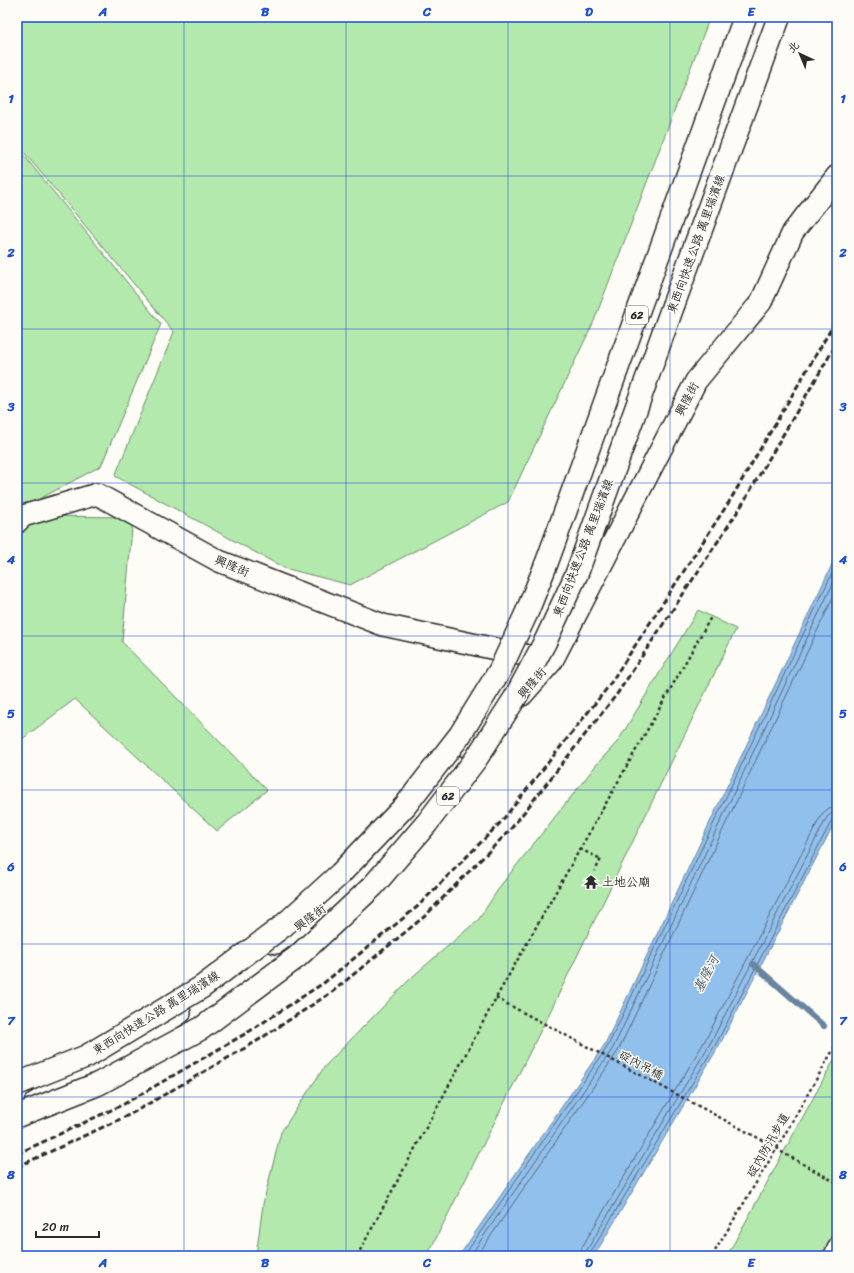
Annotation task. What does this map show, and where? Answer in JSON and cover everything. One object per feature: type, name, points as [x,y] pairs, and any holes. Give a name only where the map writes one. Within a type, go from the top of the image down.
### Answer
[{"type":"highway","name":"東西向快速公路 萬里瑞濱線","points":[[17,1084],[87,1056],[202,987],[283,926],[340,874],[405,806],[460,735],[500,670],[527,612],[547,562],[745,17]]},
{"type":"highway","name":"東西向快速公路 萬里瑞濱線","points":[[17,1115],[98,1084],[202,1028],[297,957],[373,886],[427,823],[476,759],[515,698],[546,640],[576,573],[778,17]]},
{"type":"street","name":"興隆街","points":[[17,1115],[189,1007],[324,908],[390,844],[552,661],[696,381],[761,302],[793,232],[837,176]]},
{"type":"street","name":"興隆街","points":[[17,522],[23,516],[98,494],[218,561],[383,625],[552,661]]},
{"type":"lane","points":[[829,1256],[837,1240]]},
{"type":"path","points":[[357,1256],[496,998],[711,617]]},
{"type":"path","points":[[580,849],[602,859],[595,871]]},
{"type":"path","name":"碇內吊橋","points":[[496,998],[777,1148],[783,1153],[837,1183]]},
{"type":"path","name":"碇內防汛步道","points":[[712,1256],[777,1148],[837,1043]]},
{"type":"green space","points":[[17,17],[710,17],[594,321],[508,502],[350,585],[284,568],[115,476],[174,332],[17,144]]},
{"type":"green space","points":[[17,147],[161,324],[101,466],[17,511]]},
{"type":"green space","points":[[34,516],[133,517],[122,642],[267,790],[217,831],[75,699],[17,743],[17,542]]},
{"type":"green space","points":[[698,610],[736,629],[549,1014],[427,1256],[256,1256],[263,1204],[281,1132],[325,1066],[411,978],[479,919],[501,885],[597,764],[618,741]]},
{"type":"green space","points":[[835,1058],[837,1059],[837,1229],[823,1256],[727,1256]]},
{"type":"water","name":"基隆河","points":[[837,554],[837,818],[720,1044],[594,1256],[459,1256],[605,1044]]},
{"type":"waterway","points":[[753,964],[824,1026]]},
{"type":"railway","points":[[17,1154],[124,1104],[250,1031],[325,982],[417,907],[501,822],[608,687],[729,502],[837,319]]},
{"type":"railway","points":[[17,1167],[129,1115],[257,1041],[332,992],[425,916],[510,830],[617,694],[740,508],[837,343]]},
{"type":"place","name":"土地公廟","points":[[591,882]]}]
